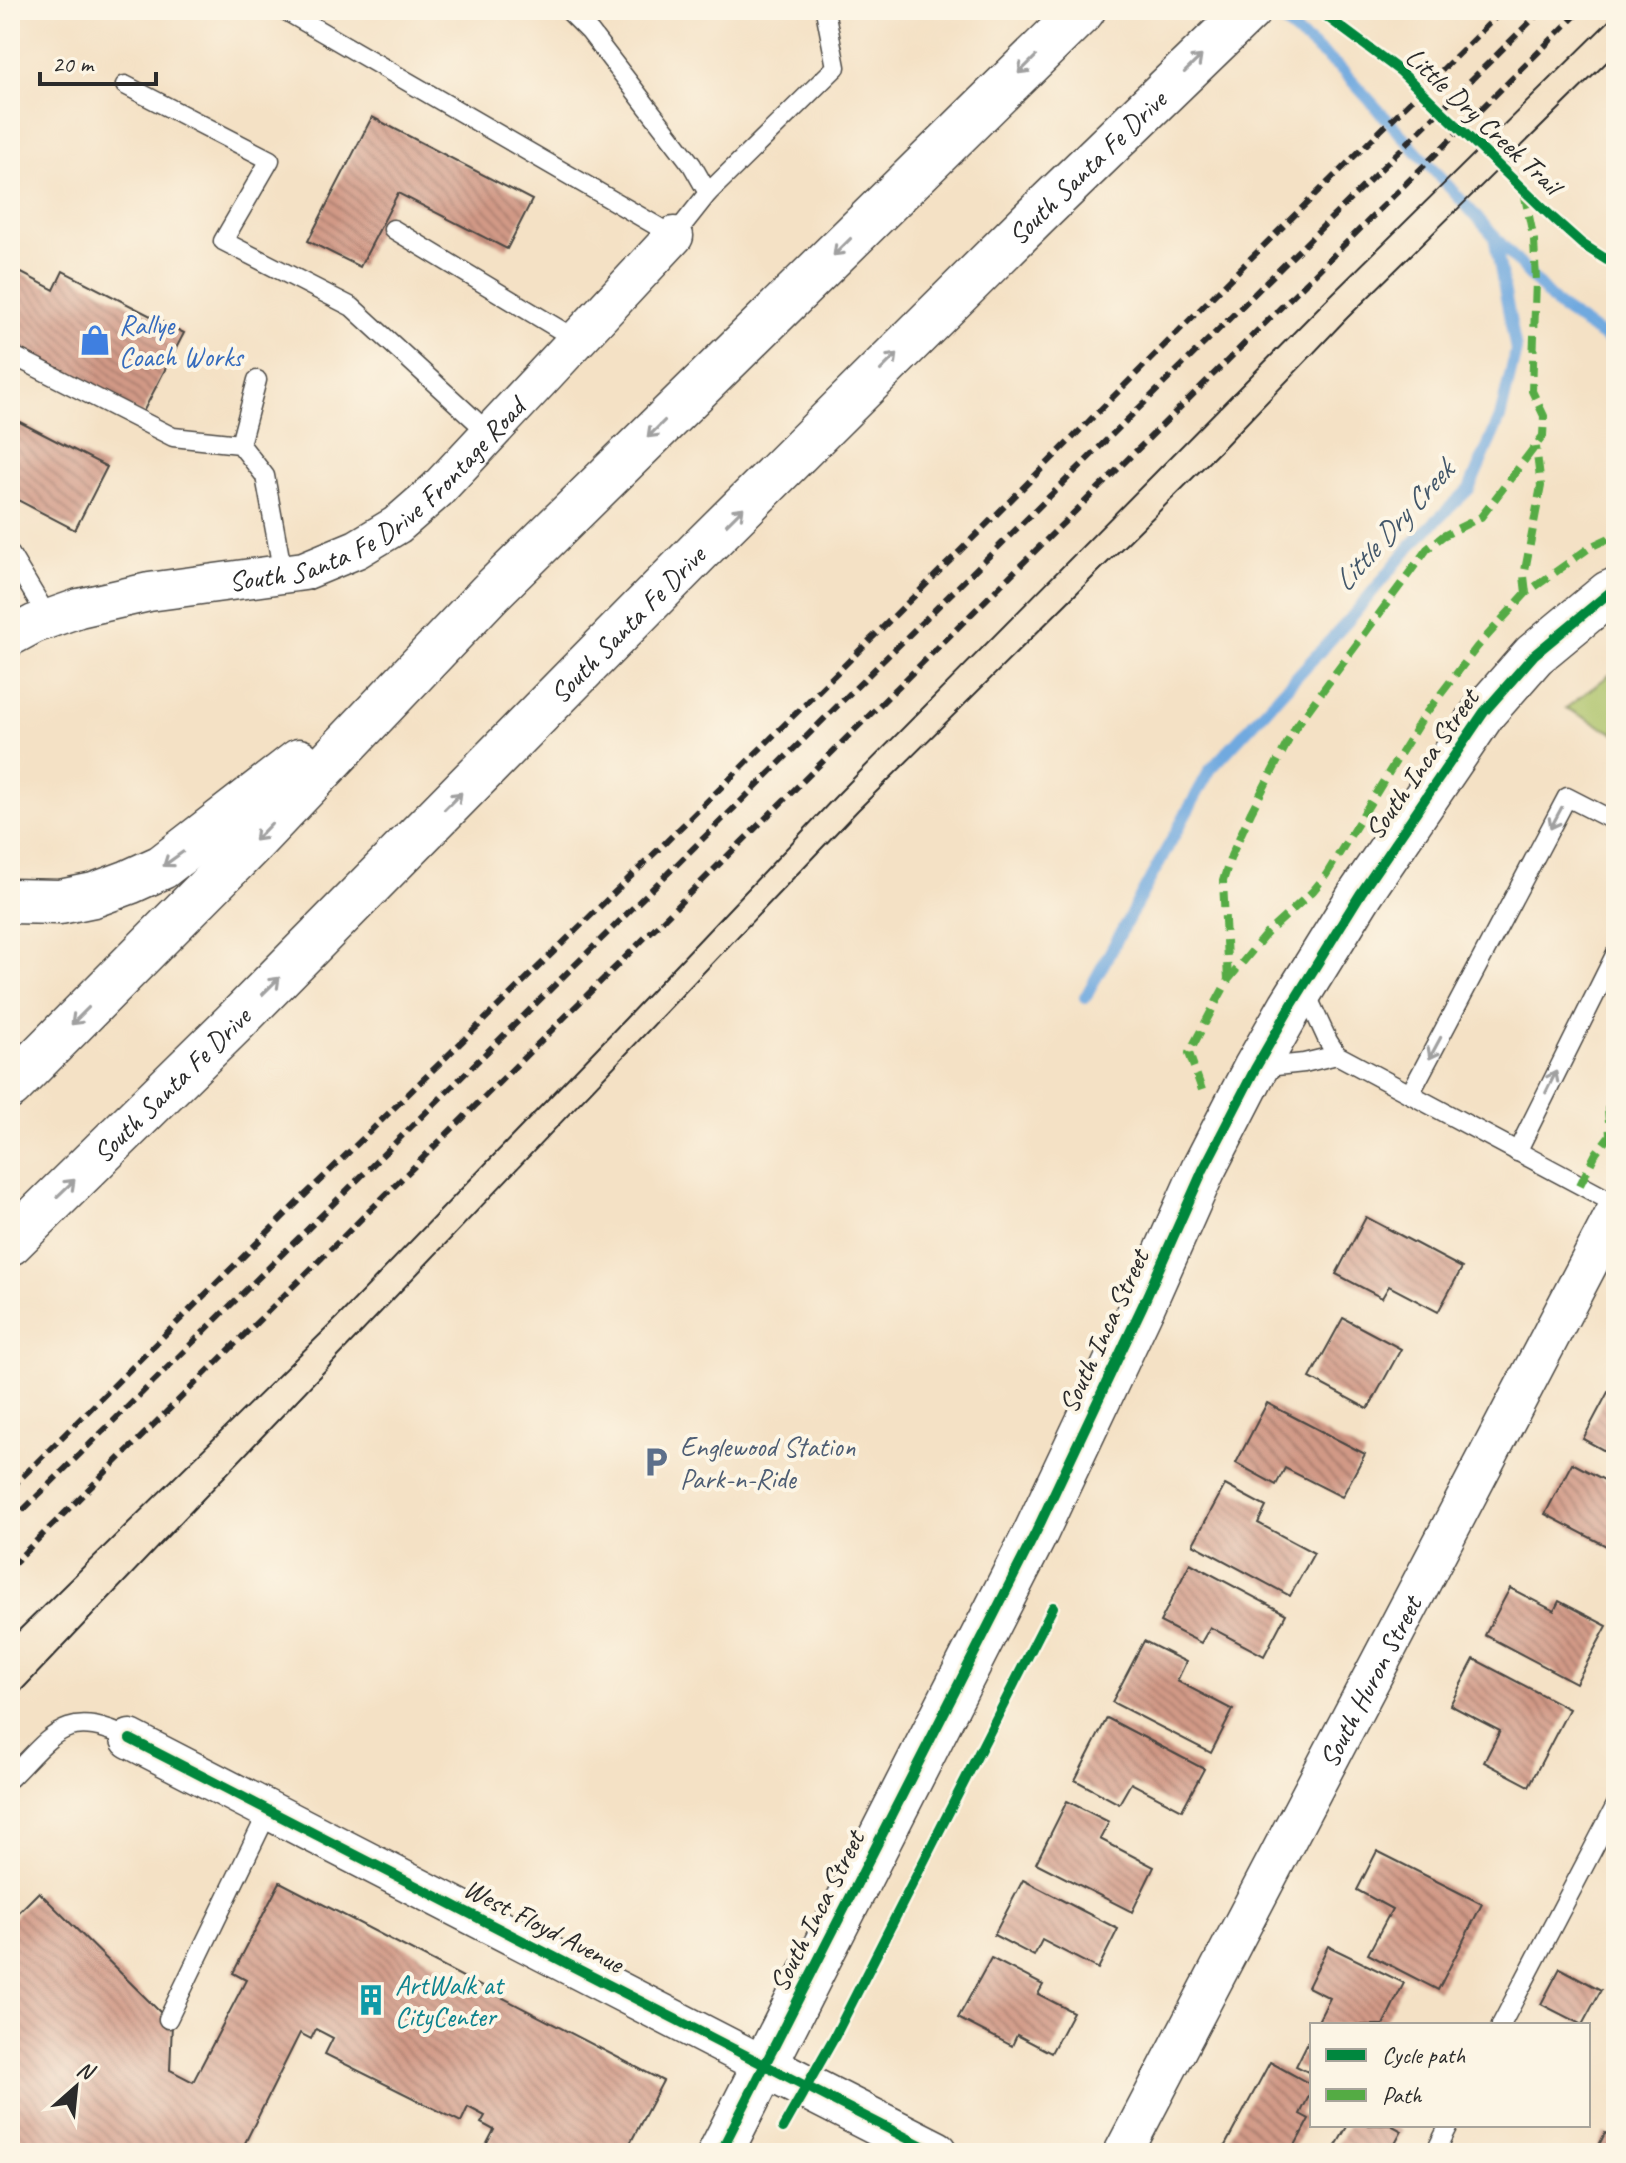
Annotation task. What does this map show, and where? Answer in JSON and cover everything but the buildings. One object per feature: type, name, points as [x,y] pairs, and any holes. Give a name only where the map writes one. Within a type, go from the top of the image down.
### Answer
[{"type":"main road","points":[[10,1087],[256,839],[490,593],[1083,10]]},
{"type":"main road","name":"South Santa Fe Drive","points":[[10,1243],[233,1024],[701,549],[1244,14]]},
{"type":"main road","name":"South Inca Street","points":[[720,2153],[1036,1532],[1203,1170],[1255,1069],[1361,893],[1484,712],[1534,655],[1616,590]]},
{"type":"main road","points":[[10,901],[60,902],[94,895],[162,867],[349,721],[490,593]]},
{"type":"main road","name":"West Floyd Avenue","points":[[763,2065],[936,2153]]},
{"type":"street","name":"South Santa Fe Drive Frontage Road","points":[[10,637],[79,608],[149,592],[304,571],[357,549],[397,525],[437,490],[674,236]]},
{"type":"street","name":"South Huron Street","points":[[1123,2153],[1616,1211]]},
{"type":"street","name":"West Floyd Avenue","points":[[130,1739],[763,2065]]},
{"type":"lane","points":[[284,10],[674,236],[708,193],[836,67],[825,10]]},
{"type":"lane","points":[[568,10],[590,32],[692,165],[708,193]]},
{"type":"lane","points":[[125,85],[270,160],[223,241],[352,307],[490,434]]},
{"type":"lane","points":[[393,229],[577,340]]},
{"type":"lane","points":[[10,354],[173,437],[240,444],[265,476],[283,574]]},
{"type":"lane","points":[[240,444],[257,380]]},
{"type":"lane","points":[[10,554],[49,619]]},
{"type":"lane","points":[[1410,1094],[1567,797],[1616,822]]},
{"type":"lane","points":[[1517,1152],[1616,953]]},
{"type":"lane","points":[[1303,987],[1337,1055],[1616,1204]]},
{"type":"lane","points":[[1255,1069],[1337,1055]]},
{"type":"lane","name":"West Floyd Avenue","points":[[10,1778],[52,1737],[69,1728],[96,1725],[130,1739]]},
{"type":"lane","points":[[1502,2023],[1616,1805]]},
{"type":"lane","points":[[168,2019],[269,1810]]},
{"type":"lane","points":[[1435,2153],[1448,2127]]},
{"type":"green space","points":[[1616,670],[1616,734],[1566,708]]},
{"type":"waterway","name":"Little Dry Creek","points":[[1085,998],[1210,770],[1349,620],[1411,545],[1469,489],[1500,418],[1516,350],[1494,236],[1341,69],[1269,10]]},
{"type":"waterway","points":[[1494,236],[1558,306],[1616,345]]},
{"type":"tram line","points":[[10,1639],[335,1320],[835,797],[1322,304],[1616,14]]},
{"type":"tram line","points":[[10,1702],[858,810],[1222,449],[1347,318],[1616,53]]},
{"type":"railway","points":[[10,1489],[1503,10]]},
{"type":"railway","points":[[10,1523],[1542,10]]},
{"type":"railway","points":[[10,1567],[1581,10]]},
{"type":"marked path","points":[[1228,980],[1223,881],[1251,812],[1295,728],[1427,549],[1443,536],[1481,517],[1543,436],[1544,416],[1532,391],[1536,281],[1534,240],[1524,192]]},
{"type":"marked path","points":[[1526,593],[1524,576],[1541,486],[1536,447]]},
{"type":"marked path","points":[[1202,1090],[1189,1053],[1228,980],[1266,934],[1326,875],[1423,717],[1477,647],[1526,593],[1592,546],[1616,535]]},
{"type":"marked path","points":[[1580,1185],[1596,1153],[1610,1135],[1608,1108],[1616,1093]]},
{"type":"cycle path","name":"Little Dry Creek Trail","points":[[1318,10],[1400,71],[1582,244],[1616,264]]},
{"type":"cycle path","points":[[720,2153],[1036,1532],[1203,1170],[1291,1006],[1361,893],[1484,712],[1534,655],[1616,590]]},
{"type":"cycle path","points":[[783,2128],[835,2036],[1053,1607]]},
{"type":"cycle path","points":[[130,1739],[936,2153]]},
{"type":"place","name":"Rallye Coach Works","points":[[95,340]]},
{"type":"place","name":"Englewood Station Park-n-Ride","points":[[656,1462]]},
{"type":"place","name":"ArtWalk at CityCenter","points":[[371,2000]]}]
